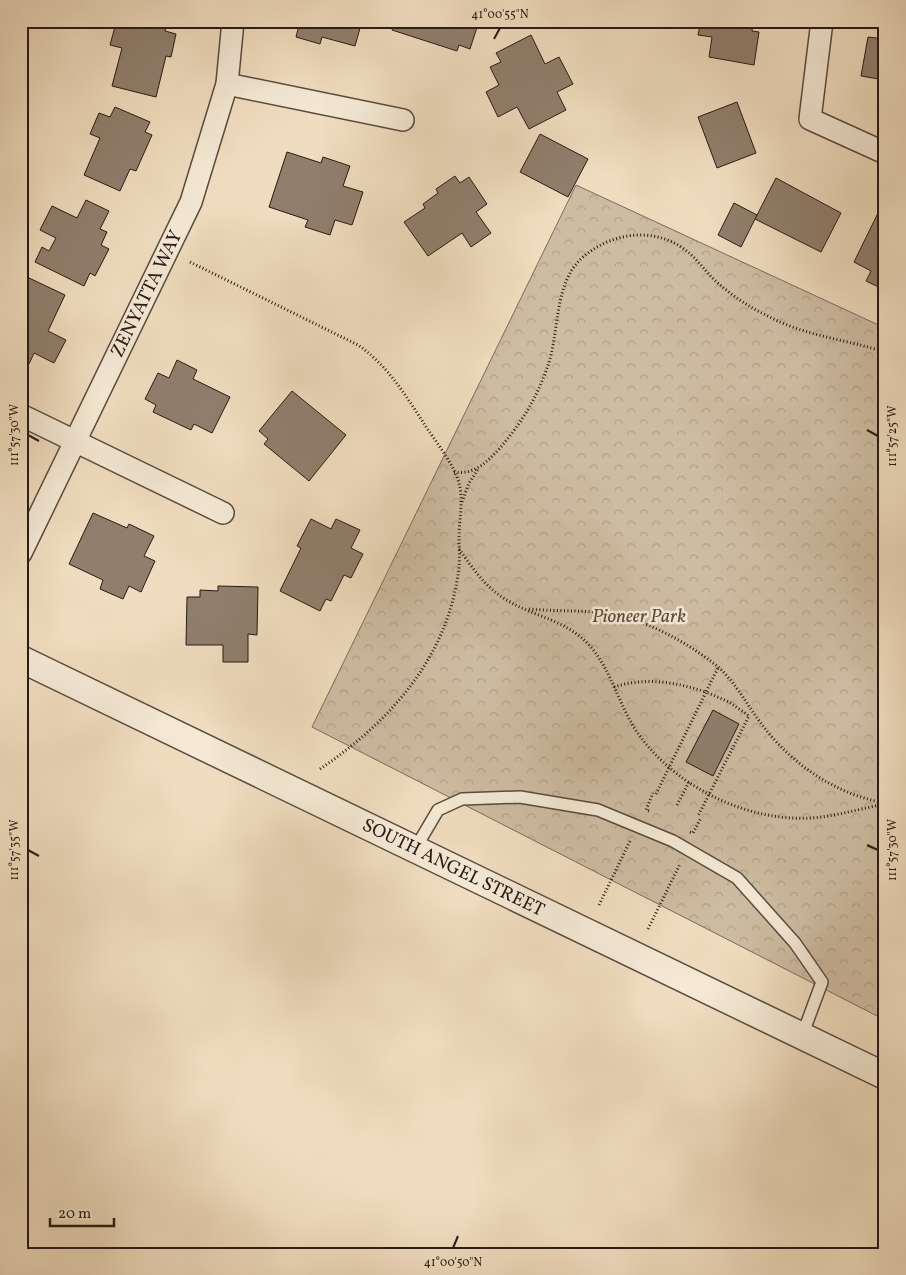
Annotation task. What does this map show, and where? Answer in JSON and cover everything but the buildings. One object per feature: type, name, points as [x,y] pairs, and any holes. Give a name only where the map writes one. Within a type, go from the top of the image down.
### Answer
[{"type":"street","name":"ZENYATTA WAY","points":[[21,553],[191,202],[227,84],[233,21]]},
{"type":"street","points":[[822,21],[810,119],[885,153]]},
{"type":"street","points":[[227,84],[403,120]]},
{"type":"street","points":[[21,415],[223,513]]},
{"type":"street","name":"SOUTH ANGEL STREET","points":[[21,659],[885,1076]]},
{"type":"lane","points":[[415,849],[438,810],[462,800],[510,798],[598,810],[673,841],[737,878],[795,943],[822,982],[802,1036]]},
{"type":"path","points":[[460,510],[466,489],[480,467],[511,435],[540,386],[548,367],[564,288],[571,273],[581,259],[593,249],[615,238],[633,235],[652,236],[670,241],[684,249],[718,283],[740,300],[766,316],[806,333],[885,352]]},
{"type":"path","points":[[190,262],[358,345],[376,357],[411,403],[454,472],[460,487],[459,566],[453,601],[428,659],[393,709],[354,746],[320,769]]},
{"type":"path","points":[[454,472],[471,472],[480,467]]},
{"type":"path","points":[[459,548],[488,586],[504,599],[522,608],[556,620],[571,629],[590,646],[603,664],[636,731],[670,767],[689,782],[709,794],[753,811],[787,818],[821,817],[885,804]]},
{"type":"path","points":[[522,608],[597,612],[624,617],[682,643],[718,668],[774,740],[790,757],[828,783],[850,793],[885,804]]},
{"type":"path","points":[[654,814],[646,810],[670,767],[718,668]]},
{"type":"path","points":[[614,687],[626,683],[656,680],[689,686],[729,702],[749,716],[709,794],[693,833],[685,829]]},
{"type":"path","points":[[678,805],[689,782]]},
{"type":"path","points":[[599,905],[631,839],[639,842]]},
{"type":"path","points":[[648,929],[681,862],[672,858]]},
{"type":"green space","name":"Pioneer Park","points":[[576,185],[885,328],[885,1020],[312,727]]}]
